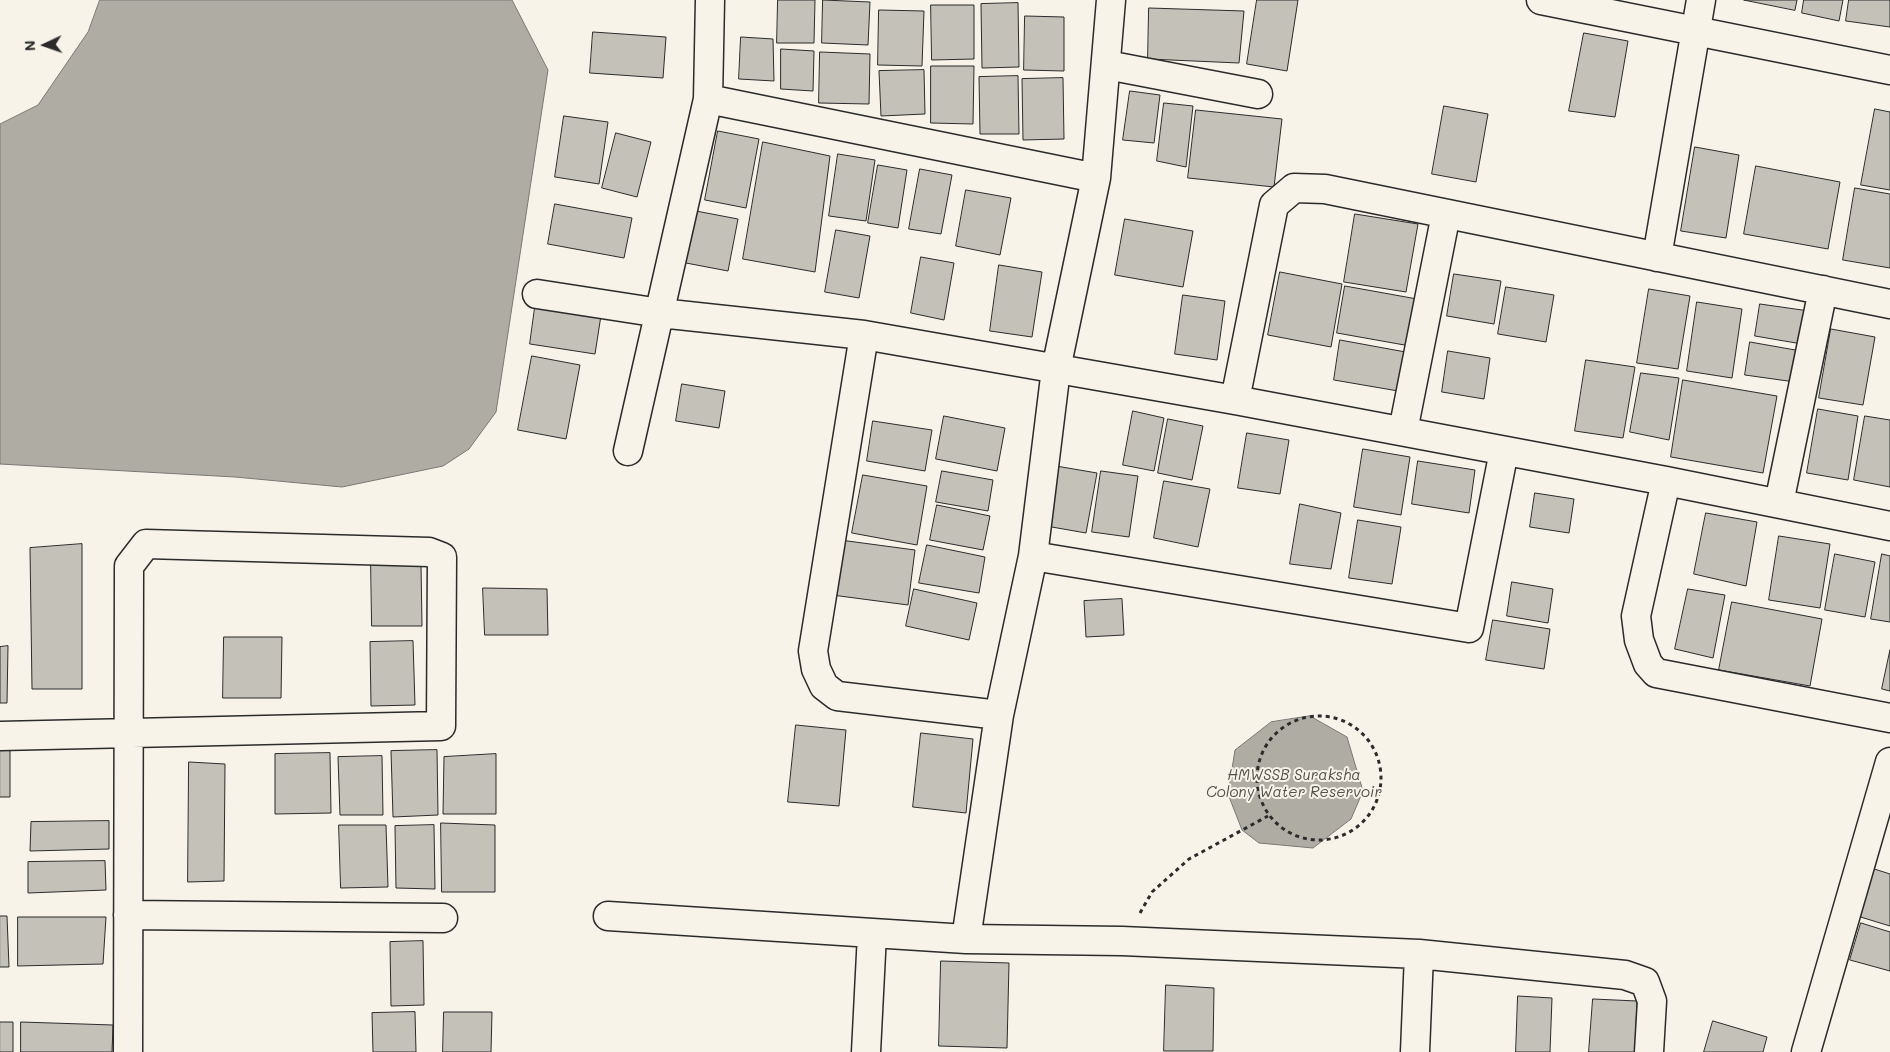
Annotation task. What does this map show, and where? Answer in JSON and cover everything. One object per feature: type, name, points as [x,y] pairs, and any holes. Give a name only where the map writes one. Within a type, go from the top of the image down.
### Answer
[{"type":"street","points":[[628,451],[708,99],[710,0]]},
{"type":"street","points":[[966,939],[999,714],[1033,556],[1056,369],[1096,178],[1111,0]]},
{"type":"street","points":[[1541,0],[1890,70]]},
{"type":"street","points":[[1657,257],[1701,0]]},
{"type":"street","points":[[1107,65],[1258,94]]},
{"type":"street","points":[[708,99],[1096,178]]},
{"type":"street","points":[[1235,400],[1274,206],[1294,188],[1325,189],[1890,304]]},
{"type":"street","points":[[1403,431],[1446,214]]},
{"type":"street","points":[[1779,503],[1823,290]]},
{"type":"street","points":[[537,294],[660,314],[864,335],[1403,431],[1890,526]]},
{"type":"street","points":[[864,335],[813,651],[816,669],[824,686],[837,696],[999,714]]},
{"type":"street","points":[[1033,556],[1468,628],[1504,450]]},
{"type":"street","points":[[1666,481],[1636,616],[1639,640],[1648,664],[1656,673],[1890,718]]},
{"type":"street","points":[[0,736],[129,733],[442,726],[442,557],[429,552],[146,544],[130,566],[129,733],[128,915],[128,1052]]},
{"type":"street","points":[[1806,1052],[1890,762]]},
{"type":"street","points":[[128,915],[443,918]]},
{"type":"street","points":[[608,916],[966,939],[1122,941],[1419,954],[1625,975],[1645,982],[1652,1001],[1649,1052]]},
{"type":"street","points":[[866,1052],[872,934]]},
{"type":"street","points":[[1415,1052],[1419,954]]},
{"type":"path","points":[[1329,715],[1352,724],[1370,740],[1380,763],[1382,788],[1373,810],[1357,829],[1335,840],[1310,841],[1287,833],[1268,816],[1258,793],[1257,769],[1265,745],[1282,727],[1304,717],[1329,715]]},
{"type":"path","points":[[1122,941],[1152,892],[1189,859],[1268,816]]},
{"type":"water","points":[[100,0],[512,0],[548,70],[496,412],[469,449],[443,466],[342,487],[235,477],[0,464],[0,124],[38,105],[88,32]]},
{"type":"water","name":"HMWSSB Suraksha Colony Water Reservoir","points":[[1310,716],[1347,737],[1363,791],[1351,819],[1313,848],[1259,843],[1242,830],[1228,794],[1235,750],[1271,722]]},
{"type":"building","points":[[778,0],[815,0],[814,43],[777,43]]},
{"type":"building","points":[[823,0],[870,2],[868,45],[822,43]]},
{"type":"building","points":[[1257,0],[1298,0],[1287,71],[1247,64]]},
{"type":"building","points":[[1744,0],[1797,0],[1795,10]]},
{"type":"building","points":[[1804,0],[1843,0],[1839,21],[1802,13]]},
{"type":"building","points":[[1849,0],[1890,0],[1890,27],[1846,21]]},
{"type":"building","points":[[1018,3],[1019,67],[982,68],[981,4]]},
{"type":"building","points":[[931,5],[974,5],[974,59],[932,60]]},
{"type":"building","points":[[1149,8],[1244,11],[1239,63],[1148,59]]},
{"type":"building","points":[[879,10],[924,11],[922,66],[878,65]]},
{"type":"building","points":[[1025,16],[1064,17],[1064,71],[1024,70]]},
{"type":"building","points":[[593,32],[666,37],[663,78],[590,73]]},
{"type":"building","points":[[1584,33],[1628,41],[1615,117],[1569,111]]},
{"type":"building","points":[[741,37],[773,39],[774,81],[739,79]]},
{"type":"building","points":[[781,49],[814,51],[813,91],[781,89]]},
{"type":"building","points":[[820,52],[870,54],[869,104],[819,103]]},
{"type":"building","points":[[931,66],[974,66],[973,124],[931,123]]},
{"type":"building","points":[[924,70],[925,114],[881,116],[879,71]]},
{"type":"building","points":[[1018,76],[1019,134],[980,134],[979,77]]},
{"type":"building","points":[[1063,78],[1064,139],[1023,140],[1022,79]]},
{"type":"building","points":[[1130,91],[1160,95],[1154,143],[1123,140]]},
{"type":"building","points":[[1164,103],[1193,106],[1186,167],[1157,161]]},
{"type":"building","points":[[1444,106],[1488,114],[1476,182],[1432,174]]},
{"type":"building","points":[[1875,109],[1890,112],[1890,190],[1861,185]]},
{"type":"building","points":[[1196,110],[1282,119],[1274,187],[1188,178]]},
{"type":"building","points":[[564,116],[608,122],[599,184],[555,177]]},
{"type":"building","points":[[718,131],[759,139],[746,208],[705,200]]},
{"type":"building","points":[[616,133],[651,142],[637,197],[602,188]]},
{"type":"building","points":[[763,142],[830,156],[815,272],[743,259]]},
{"type":"building","points":[[1695,147],[1739,155],[1726,238],[1681,231]]},
{"type":"building","points":[[838,154],[875,160],[866,221],[829,216]]},
{"type":"building","points":[[878,165],[907,170],[898,228],[868,223]]},
{"type":"building","points":[[1756,166],[1840,182],[1828,249],[1744,234]]},
{"type":"building","points":[[920,169],[952,175],[941,234],[909,229]]},
{"type":"building","points":[[1855,188],[1890,194],[1890,268],[1843,260]]},
{"type":"building","points":[[966,190],[1011,198],[1000,255],[956,246]]},
{"type":"building","points":[[555,204],[632,218],[624,258],[548,244]]},
{"type":"building","points":[[696,211],[738,219],[728,271],[686,263]]},
{"type":"building","points":[[1355,214],[1418,224],[1406,292],[1344,282]]},
{"type":"building","points":[[1125,219],[1193,231],[1183,287],[1115,275]]},
{"type":"building","points":[[836,230],[870,236],[859,298],[825,292]]},
{"type":"building","points":[[921,257],[954,263],[944,320],[911,313]]},
{"type":"building","points":[[999,265],[1042,272],[1032,337],[990,331]]},
{"type":"building","points":[[1280,272],[1342,284],[1331,347],[1268,335]]},
{"type":"building","points":[[1454,274],[1501,281],[1494,324],[1447,316]]},
{"type":"building","points":[[1345,286],[1417,299],[1410,346],[1337,333]]},
{"type":"building","points":[[1506,287],[1554,295],[1546,342],[1498,334]]},
{"type":"building","points":[[1649,289],[1690,296],[1678,369],[1637,363]]},
{"type":"building","points":[[1183,295],[1225,301],[1217,360],[1175,354]]},
{"type":"building","points":[[536,300],[602,309],[595,354],[530,344]]},
{"type":"building","points":[[1697,302],[1742,309],[1732,378],[1687,371]]},
{"type":"building","points":[[1760,304],[1809,311],[1802,344],[1755,336]]},
{"type":"building","points":[[1831,329],[1875,337],[1863,405],[1819,398]]},
{"type":"building","points":[[1340,340],[1411,353],[1404,392],[1334,380]]},
{"type":"building","points":[[1750,342],[1801,351],[1795,382],[1745,375]]},
{"type":"building","points":[[1448,351],[1490,358],[1484,399],[1442,392]]},
{"type":"building","points":[[532,356],[580,365],[566,439],[518,430]]},
{"type":"building","points":[[1586,360],[1635,367],[1623,438],[1575,431]]},
{"type":"building","points":[[1641,373],[1679,378],[1669,440],[1630,432]]},
{"type":"building","points":[[1683,380],[1777,396],[1763,473],[1671,457]]},
{"type":"building","points":[[682,384],[725,391],[719,428],[676,421]]},
{"type":"building","points":[[1818,409],[1858,416],[1848,480],[1807,473]]},
{"type":"building","points":[[1133,411],[1164,418],[1154,471],[1123,465]]},
{"type":"building","points":[[944,416],[1005,428],[997,471],[936,459]]},
{"type":"building","points":[[1865,416],[1890,420],[1890,487],[1854,480]]},
{"type":"building","points":[[1168,419],[1203,426],[1192,480],[1158,473]]},
{"type":"building","points":[[873,421],[932,430],[925,471],[867,461]]},
{"type":"building","points":[[1247,433],[1289,440],[1280,494],[1238,488]]},
{"type":"building","points":[[1363,449],[1410,457],[1401,515],[1354,507]]},
{"type":"building","points":[[1418,461],[1475,470],[1469,513],[1412,504]]},
{"type":"building","points":[[1056,466],[1097,473],[1086,533],[1046,526]]},
{"type":"building","points":[[942,471],[993,480],[988,511],[936,502]]},
{"type":"building","points":[[1101,471],[1138,476],[1129,537],[1092,532]]},
{"type":"building","points":[[863,475],[927,486],[917,545],[852,533]]},
{"type":"building","points":[[1164,481],[1210,489],[1198,547],[1154,538]]},
{"type":"building","points":[[1535,493],[1574,499],[1569,533],[1530,527]]},
{"type":"building","points":[[1300,504],[1341,513],[1331,569],[1290,564]]},
{"type":"building","points":[[937,505],[990,516],[983,550],[930,540]]},
{"type":"building","points":[[1706,513],[1757,522],[1746,586],[1694,574]]},
{"type":"building","points":[[1358,520],[1401,527],[1392,584],[1349,578]]},
{"type":"building","points":[[1779,536],[1830,544],[1820,608],[1769,600]]},
{"type":"building","points":[[840,540],[915,550],[908,605],[832,595]]},
{"type":"building","points":[[82,544],[82,689],[32,689],[30,548]]},
{"type":"building","points":[[927,545],[985,557],[979,593],[919,583]]},
{"type":"building","points":[[1835,554],[1875,562],[1865,617],[1825,610]]},
{"type":"building","points":[[1882,554],[1890,556],[1890,622],[1871,619]]},
{"type":"building","points":[[371,564],[421,564],[422,626],[372,626]]},
{"type":"building","points":[[1512,582],[1553,589],[1548,623],[1507,616]]},
{"type":"building","points":[[483,588],[547,589],[548,635],[485,635]]},
{"type":"building","points":[[914,589],[977,603],[969,640],[906,626]]},
{"type":"building","points":[[1688,589],[1725,595],[1713,658],[1675,649]]},
{"type":"building","points":[[1122,599],[1124,635],[1086,637],[1084,601]]},
{"type":"building","points":[[1732,602],[1822,619],[1810,686],[1719,670]]},
{"type":"building","points":[[1493,620],[1550,629],[1544,669],[1486,660]]},
{"type":"building","points":[[224,637],[282,637],[281,698],[223,698]]},
{"type":"building","points":[[413,641],[415,705],[371,706],[370,642]]},
{"type":"building","points":[[8,646],[7,703],[0,703],[0,647]]},
{"type":"building","points":[[1890,650],[1890,691],[1882,689]]},
{"type":"building","points":[[796,725],[846,730],[839,806],[788,802]]},
{"type":"building","points":[[921,733],[973,739],[966,813],[913,807]]},
{"type":"building","points":[[0,750],[10,750],[10,797],[0,797]]},
{"type":"building","points":[[437,750],[438,815],[393,817],[391,751]]},
{"type":"building","points":[[330,753],[331,813],[275,814],[275,754]]},
{"type":"building","points":[[496,754],[496,814],[443,814],[444,757]]},
{"type":"building","points":[[382,756],[383,815],[340,815],[338,757]]},
{"type":"building","points":[[189,762],[225,764],[224,881],[188,882]]},
{"type":"building","points":[[109,821],[109,849],[30,851],[31,822]]},
{"type":"building","points":[[441,823],[495,825],[495,892],[442,892]]},
{"type":"building","points":[[339,825],[386,825],[388,887],[341,888]]},
{"type":"building","points":[[434,825],[435,889],[396,888],[395,826]]},
{"type":"building","points":[[105,861],[106,890],[28,893],[28,862]]},
{"type":"building","points":[[1868,867],[1890,874],[1890,926],[1854,915]]},
{"type":"building","points":[[0,916],[7,916],[9,967],[0,967]]},
{"type":"building","points":[[18,917],[106,917],[103,964],[18,966]]},
{"type":"building","points":[[1861,923],[1890,932],[1890,971],[1850,960]]},
{"type":"building","points":[[423,941],[424,1005],[391,1006],[390,942]]},
{"type":"building","points":[[941,961],[1009,963],[1007,1048],[939,1046]]},
{"type":"building","points":[[1166,985],[1214,988],[1213,1051],[1164,1051]]},
{"type":"building","points":[[1518,996],[1552,998],[1550,1052],[1516,1052]]},
{"type":"building","points":[[1593,999],[1637,1001],[1635,1052],[1589,1052]]},
{"type":"building","points":[[415,1012],[416,1052],[373,1052],[372,1013]]},
{"type":"building","points":[[444,1012],[492,1012],[491,1052],[443,1052]]},
{"type":"building","points":[[1713,1021],[1767,1037],[1763,1052],[1704,1052]]},
{"type":"building","points":[[0,1022],[13,1022],[13,1052],[0,1052]]},
{"type":"building","points":[[21,1022],[113,1025],[112,1052],[21,1052]]}]
